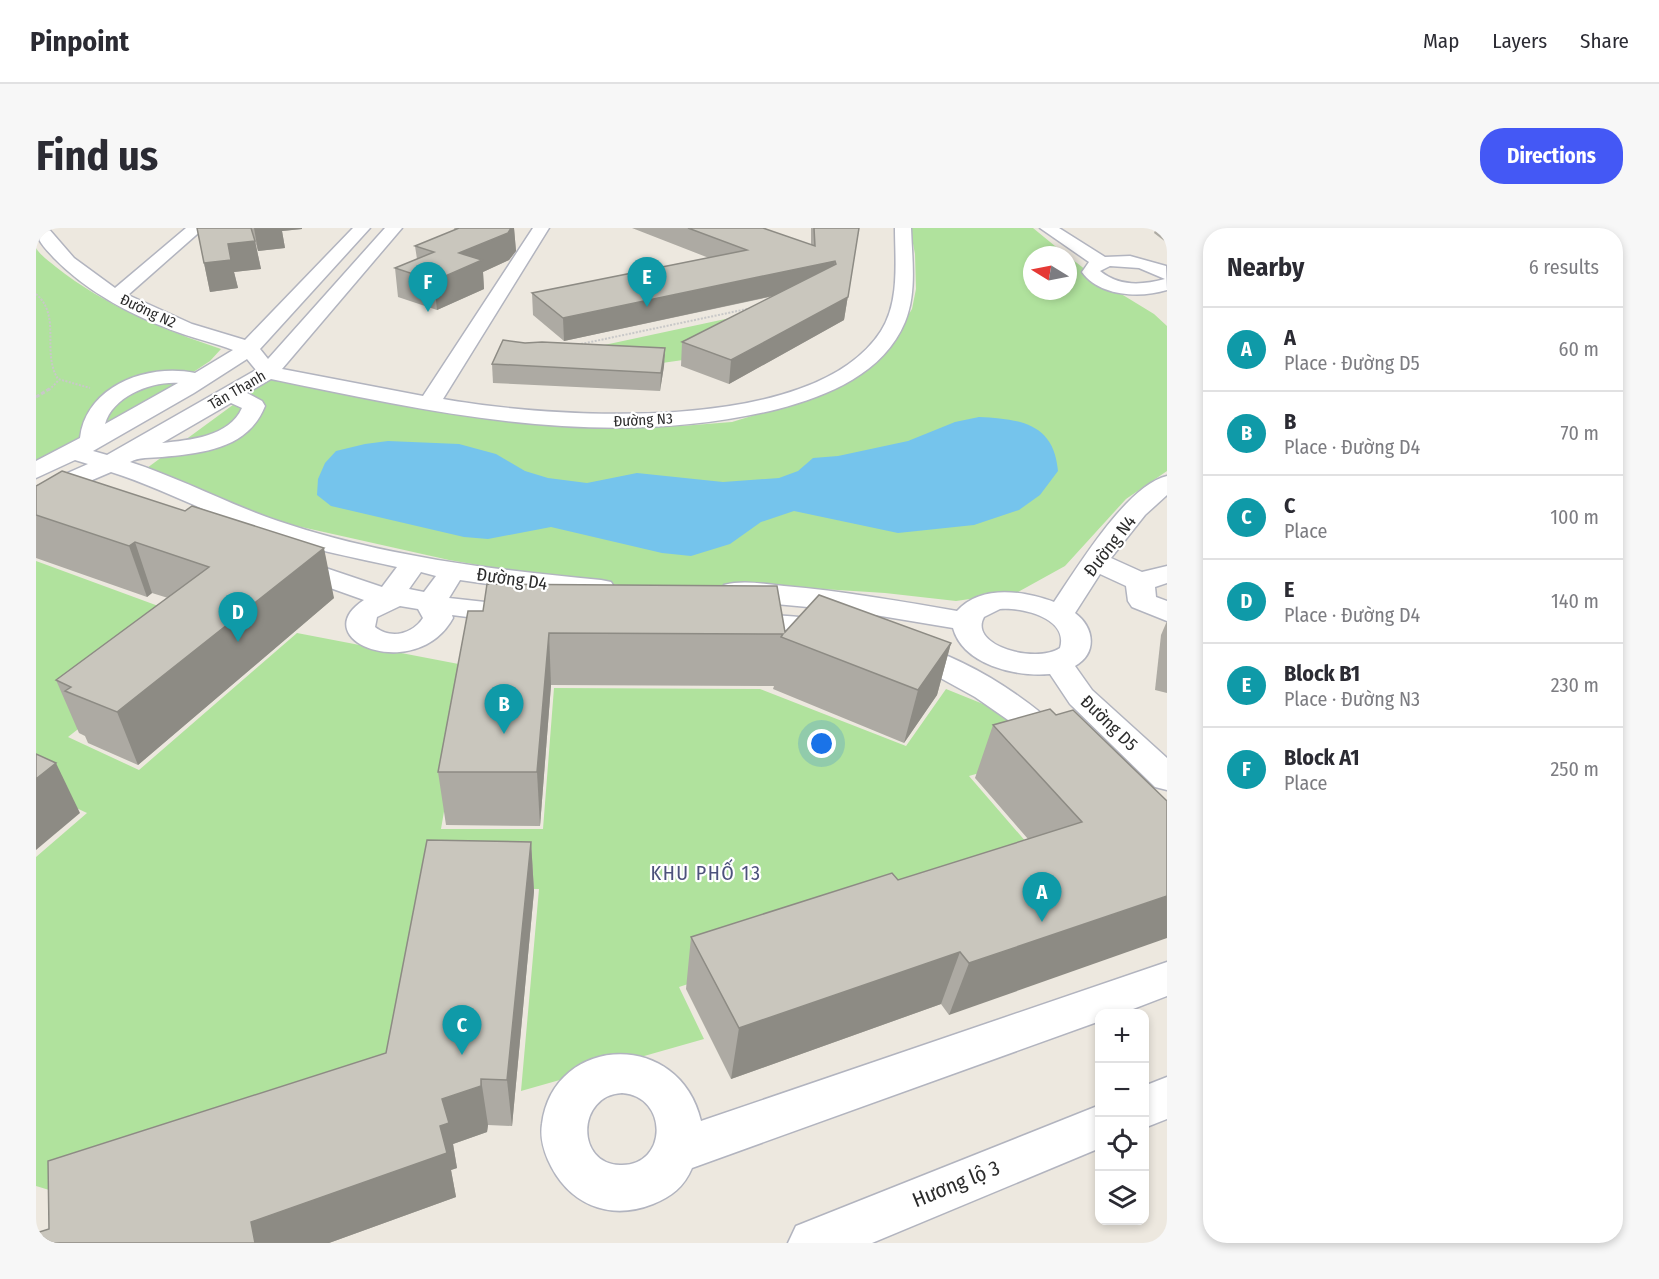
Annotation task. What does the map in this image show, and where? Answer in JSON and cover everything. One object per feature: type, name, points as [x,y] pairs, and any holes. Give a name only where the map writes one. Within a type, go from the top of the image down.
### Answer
[{"type":"street","name":"Đường N2","points":[[39,228],[80,272],[116,296],[145,312],[248,349],[268,372]]},
{"type":"street","points":[[116,296],[196,228]]},
{"type":"street","name":"Tân Thạnh","points":[[36,471],[82,448],[248,349],[362,228]]},
{"type":"street","name":"Tân Thạnh","points":[[36,496],[119,458],[268,372],[394,228]]},
{"type":"street","points":[[429,404],[541,228]]},
{"type":"street","points":[[504,320],[557,228]]},
{"type":"street","name":"Đường N3","points":[[268,372],[429,404],[548,419],[629,422],[756,409],[799,398],[854,371],[889,334],[898,314],[903,288],[903,228]]},
{"type":"street","points":[[1048,228],[1102,263]]},
{"type":"street","points":[[1166,275],[1128,262],[1102,263],[1092,268],[1091,272],[1103,281],[1126,288],[1147,289],[1167,305]]},
{"type":"street","points":[[1147,289],[1166,275]]},
{"type":"street","points":[[82,448],[94,420],[113,397],[141,382],[155,378],[176,376],[199,380]]},
{"type":"street","points":[[119,458],[214,442],[233,432],[252,416],[254,406],[229,393]]},
{"type":"street","name":"Đường D4","points":[[82,448],[119,458],[146,475],[193,497],[270,527],[413,564],[530,582],[622,589]]},
{"type":"street","name":"Đường N4","points":[[1059,615],[1095,561],[1121,528],[1158,488],[1167,483]]},
{"type":"street","points":[[264,554],[388,599]]},
{"type":"street","points":[[1095,561],[1140,582],[1167,573]]},
{"type":"street","points":[[388,599],[413,564]]},
{"type":"street","points":[[430,604],[453,571]]},
{"type":"street","points":[[1140,582],[1142,601],[1167,612]]},
{"type":"street","points":[[713,591],[794,594],[855,602],[967,622]]},
{"type":"street","points":[[430,604],[438,618],[429,632],[406,642],[386,642],[370,638],[363,632],[360,624],[362,616],[368,609],[388,599],[411,597],[430,604],[557,618]]},
{"type":"street","points":[[993,601],[1027,602],[1059,615],[1070,625],[1077,636],[1076,647],[1070,656],[1058,662],[1042,665],[1005,660],[976,643],[969,632],[967,622],[970,613],[980,605],[993,601]]},
{"type":"street","points":[[711,622],[789,624],[838,631],[870,639],[947,667],[982,685],[1038,725],[1078,765]]},
{"type":"street","name":"Đường D5","points":[[1058,662],[1081,697],[1167,778]]},
{"type":"street","points":[[678,1151],[1167,979]]},
{"type":"street","points":[[1149,1105],[1167,1098]]},
{"type":"street","name":"Hương lộ 3","points":[[813,1243],[1095,1128]]},
{"type":"path","points":[[36,294],[45,303],[48,317],[44,324]]},
{"type":"path","points":[[577,345],[756,307]]},
{"type":"path","points":[[50,372],[59,380],[78,384],[113,397]]},
{"type":"path","points":[[36,398],[48,391],[59,380]]},
{"type":"green space","points":[[910,228],[1033,228],[1055,246],[1023,246],[1023,300],[1077,300],[1077,263],[1100,281],[1154,314],[1167,326],[1167,471],[1126,499],[1065,566],[1018,592],[956,601],[885,593],[775,586],[628,586],[548,577],[449,560],[288,524],[228,503],[147,468],[267,380],[319,385],[390,404],[535,423],[583,427],[681,426],[732,422],[815,397],[901,327],[912,309],[916,289],[915,254]]},
{"type":"green space","points":[[36,248],[40,254],[75,281],[114,305],[156,325],[221,349],[210,361],[130,414],[36,460]]},
{"type":"green space","points":[[758,312],[683,360],[662,363],[567,353]]},
{"type":"green space","points":[[36,561],[210,625],[68,737],[139,770],[297,633],[469,666],[441,829],[543,829],[554,688],[760,689],[906,746],[946,689],[1003,712],[1045,754],[969,776],[1052,872],[886,919],[679,987],[704,1039],[521,1091],[539,889],[431,887],[393,1095],[79,1199],[36,1186],[36,857],[87,813],[36,789]]},
{"type":"water","points":[[979,417],[1021,422],[1042,433],[1050,443],[1058,471],[1040,495],[1019,510],[974,525],[898,533],[794,511],[761,522],[730,544],[691,556],[662,553],[551,527],[488,539],[464,537],[331,506],[317,495],[318,479],[325,463],[336,451],[388,441],[459,444],[496,454],[525,471],[548,478],[587,483],[637,473],[723,482],[779,478],[798,471],[813,458],[838,456],[908,441],[955,422]]},
{"type":"building","points":[[197,228],[251,228],[255,241],[228,244],[231,260],[204,263]]},
{"type":"building","points":[[459,228],[511,228],[508,233],[459,253],[482,260],[434,281],[395,268],[434,252],[415,246]]},
{"type":"building","points":[[688,228],[763,228],[815,246],[814,228],[859,228],[848,297],[731,360],[682,342],[836,264],[835,261],[563,318],[532,293],[747,250]]},
{"type":"building","points":[[503,340],[525,343],[665,348],[661,373],[492,364]]},
{"type":"building","points":[[62,471],[185,511],[192,506],[324,548],[117,712],[65,691],[71,687],[56,680],[209,567],[135,542],[129,546],[36,515],[36,486]]},
{"type":"building","points":[[487,584],[777,586],[785,632],[819,595],[951,643],[918,690],[781,637],[783,634],[549,633],[537,772],[438,772],[468,611],[483,611]]},
{"type":"building","points":[[1050,709],[1056,715],[1073,710],[1167,801],[1167,896],[969,963],[960,952],[739,1028],[691,937],[892,873],[898,880],[1082,822],[993,725]]},
{"type":"building","points":[[36,754],[56,763],[36,779]]},
{"type":"building","points":[[427,840],[531,842],[507,1080],[481,1079],[481,1086],[442,1099],[449,1123],[440,1126],[447,1153],[251,1222],[255,1243],[36,1243],[36,1233],[49,1229],[48,1161],[386,1053]]},
{"type":"place","name":"Block B1","points":[[647,307]]},
{"type":"place","name":"Block A1","points":[[428,312]]},
{"type":"place","name":"E","points":[[238,642]]},
{"type":"place","name":"B","points":[[504,734]]},
{"type":"place","name":"A","points":[[1042,922]]},
{"type":"place","name":"C","points":[[462,1055]]},
{"type":"district","name":"KHU PHỐ 13","points":[[706,873]]}]
